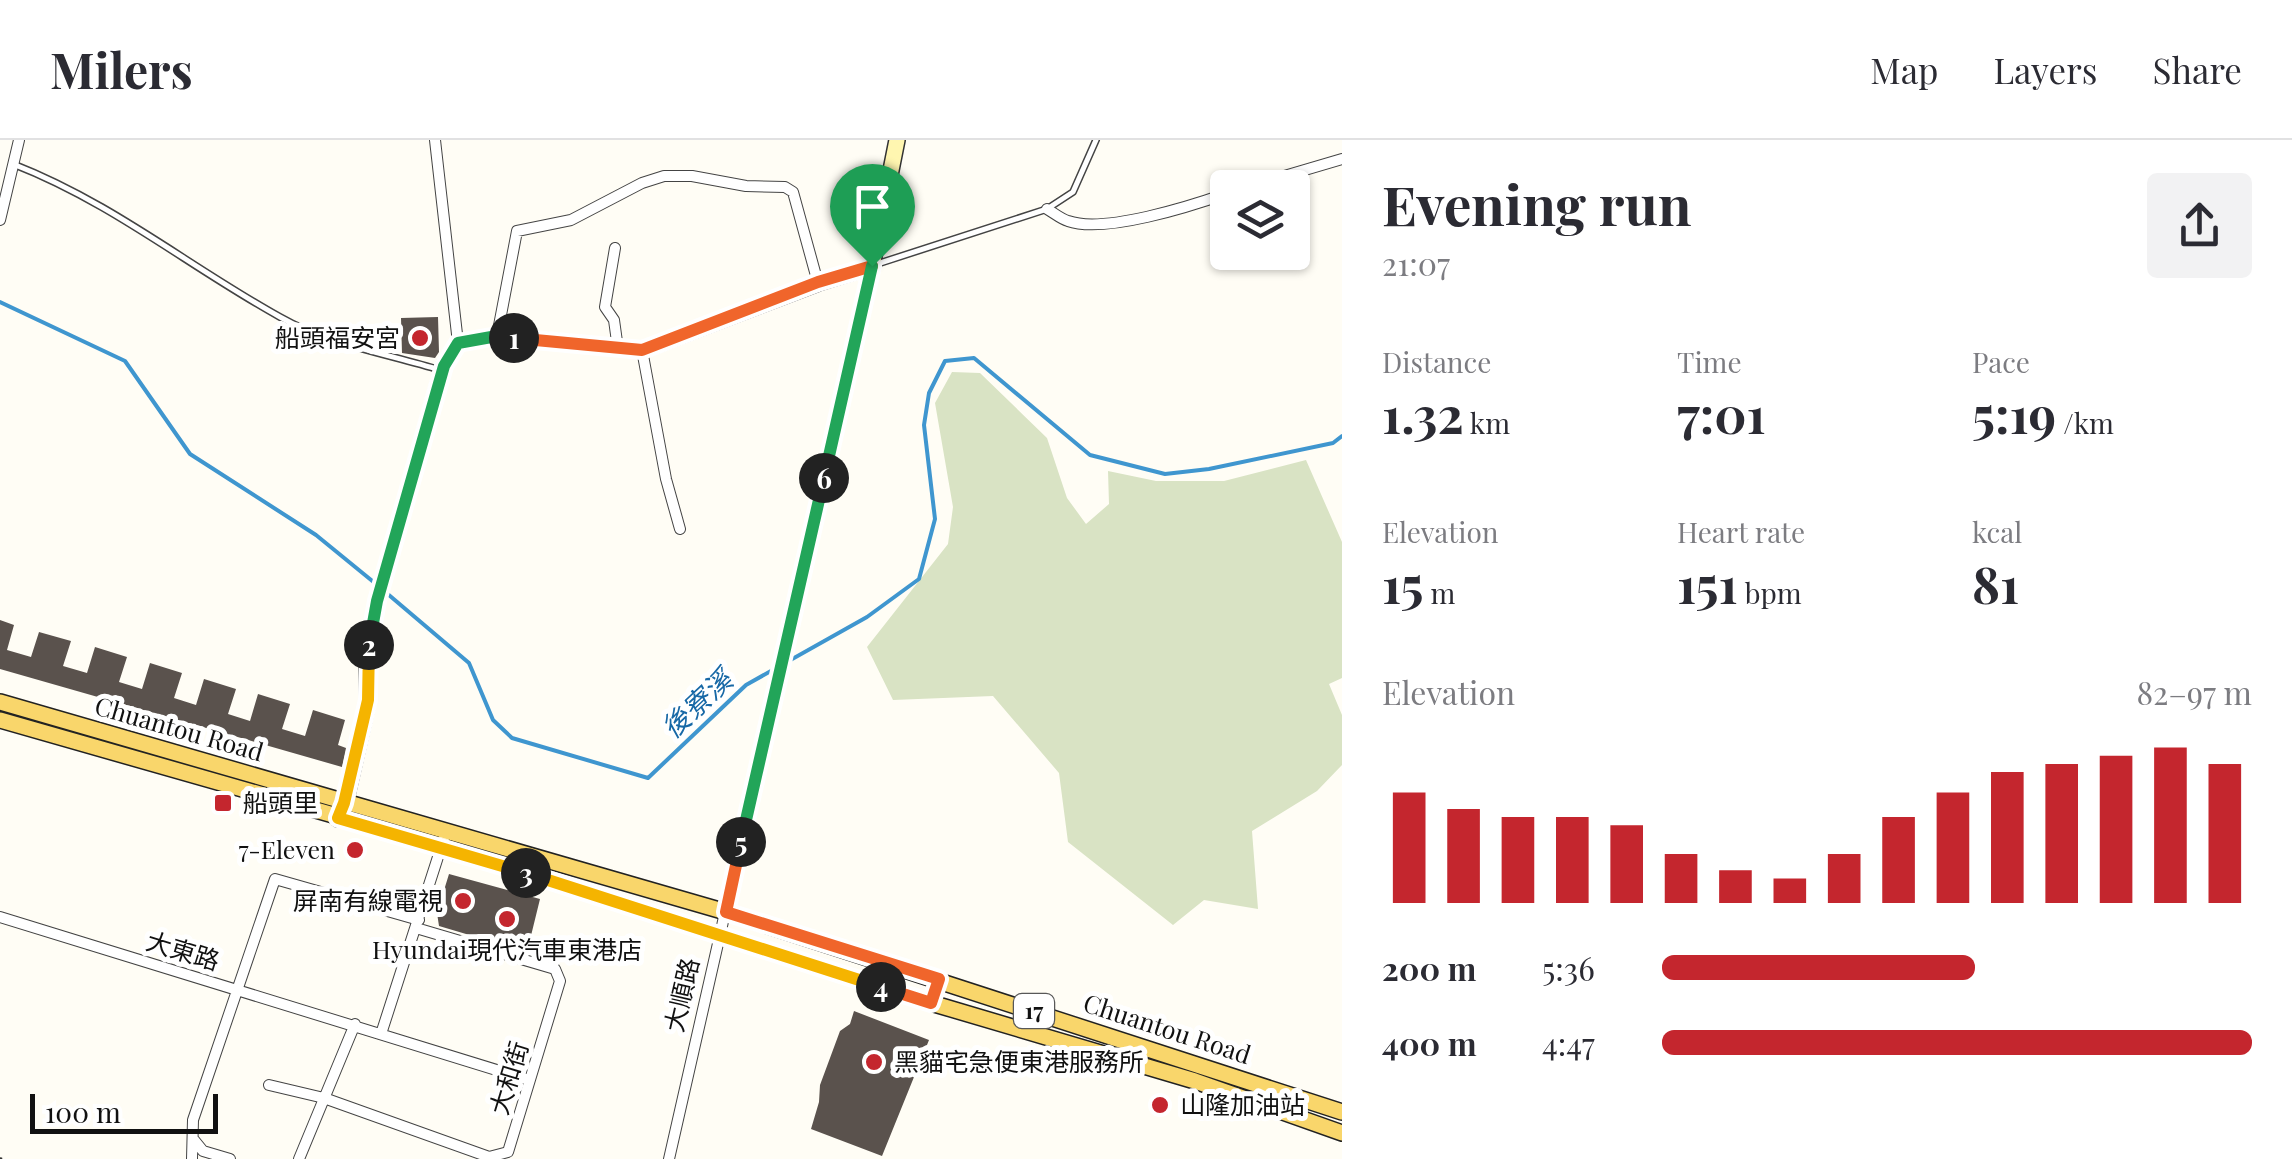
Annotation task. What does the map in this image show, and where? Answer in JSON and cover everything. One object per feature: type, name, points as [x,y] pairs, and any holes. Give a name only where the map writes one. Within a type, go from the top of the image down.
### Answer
[{"type":"main road","name":"Chuantou Road","points":[[0,702],[341,811]]},
{"type":"main road","name":"Chuantou Road","points":[[0,720],[726,912],[939,979],[1196,1073],[1342,1133]]},
{"type":"main road","name":"Chuantou Road","points":[[444,839],[722,936],[931,1003],[1342,1112]]},
{"type":"main road","points":[[931,1003],[939,979]]},
{"type":"street","points":[[0,220],[19,140]]},
{"type":"street","points":[[341,811],[368,700],[367,660],[377,601],[442,371],[458,343],[435,140]]},
{"type":"street","name":"大順路","points":[[669,1159],[872,266],[897,140]]},
{"type":"street","points":[[1305,170],[1342,159]]},
{"type":"street","points":[[497,336],[517,231],[571,220],[664,176],[784,187],[793,192],[818,282]]},
{"type":"street","points":[[1047,209],[1069,222],[1109,222],[1152,217],[1210,199]]},
{"type":"street","points":[[615,248],[604,307],[614,320],[618,348]]},
{"type":"street","points":[[458,343],[497,336],[642,350],[818,282],[872,266]]},
{"type":"street","points":[[642,350],[666,479],[680,528]]},
{"type":"street","points":[[381,1034],[444,839]]},
{"type":"street","name":"大和街","points":[[238,988],[275,879],[554,970],[560,981],[508,1152],[490,1157],[324,1098]]},
{"type":"street","name":"大東路","points":[[0,917],[530,1080]]},
{"type":"street","points":[[192,1159],[193,1120],[238,988]]},
{"type":"street","points":[[299,1159],[355,1024]]},
{"type":"street","points":[[268,1085],[324,1098]]},
{"type":"street","points":[[194,1140],[203,1151],[230,1159]]},
{"type":"lane","points":[[872,266],[1047,209],[1073,192],[1096,140]]},
{"type":"lane","points":[[14,164],[63,183],[101,204],[302,328],[442,371]]},
{"type":"green space","points":[[952,372],[980,373],[1047,438],[1067,498],[1086,524],[1109,504],[1108,471],[1156,481],[1224,481],[1306,460],[1342,542],[1342,678],[1329,684],[1342,715],[1342,765],[1317,791],[1252,831],[1258,909],[1204,900],[1173,925],[1068,842],[1059,773],[993,696],[893,700],[867,647],[948,544],[953,507],[935,403]]},
{"type":"building","name":"船頭福安宮","points":[[438,317],[439,352],[435,358],[402,353],[401,318]]},
{"type":"building","points":[[0,620],[14,625],[7,650],[31,657],[39,632],[71,641],[63,666],[87,673],[95,647],[127,657],[119,682],[142,689],[150,663],[182,673],[174,698],[196,705],[204,679],[236,689],[228,714],[250,721],[258,694],[290,704],[282,729],[305,736],[313,710],[345,720],[338,745],[346,748],[342,767],[0,669]]},
{"type":"building","points":[[449,874],[540,899],[527,952],[439,926],[437,913]]},
{"type":"building","name":"黑貓宅急便東港服務所","points":[[854,1011],[929,1040],[882,1156],[811,1129],[820,1085],[840,1031],[850,1024]]},
{"type":"waterway","name":"後寮溪","points":[[0,302],[125,361],[190,454],[316,535],[376,584]]},
{"type":"waterway","name":"後寮溪","points":[[383,590],[469,663],[493,720],[512,738],[648,778],[746,685],[867,617],[919,579],[935,519],[924,425],[929,393],[945,361],[974,358],[1090,455],[1165,474],[1209,469],[1333,443],[1342,436]]},
{"type":"place","name":"船頭福安宮","points":[[420,338]]},
{"type":"place","name":"船頭里","points":[[223,803]]},
{"type":"place","name":"7-Eleven","points":[[355,850]]},
{"type":"place","name":"屏南有線電視","points":[[463,901]]},
{"type":"place","name":"Hyundai現代汽車東港店","points":[[507,919]]},
{"type":"place","name":"黑貓宅急便東港服務所","points":[[874,1062]]},
{"type":"place","name":"山隆加油站","points":[[1160,1105]]},
{"type":"route","points":[[872,266],[726,912],[939,979],[931,1003],[442,846],[338,818],[368,700],[367,660],[377,601],[444,366],[458,343],[497,336],[642,350],[818,282],[872,266]]}]
